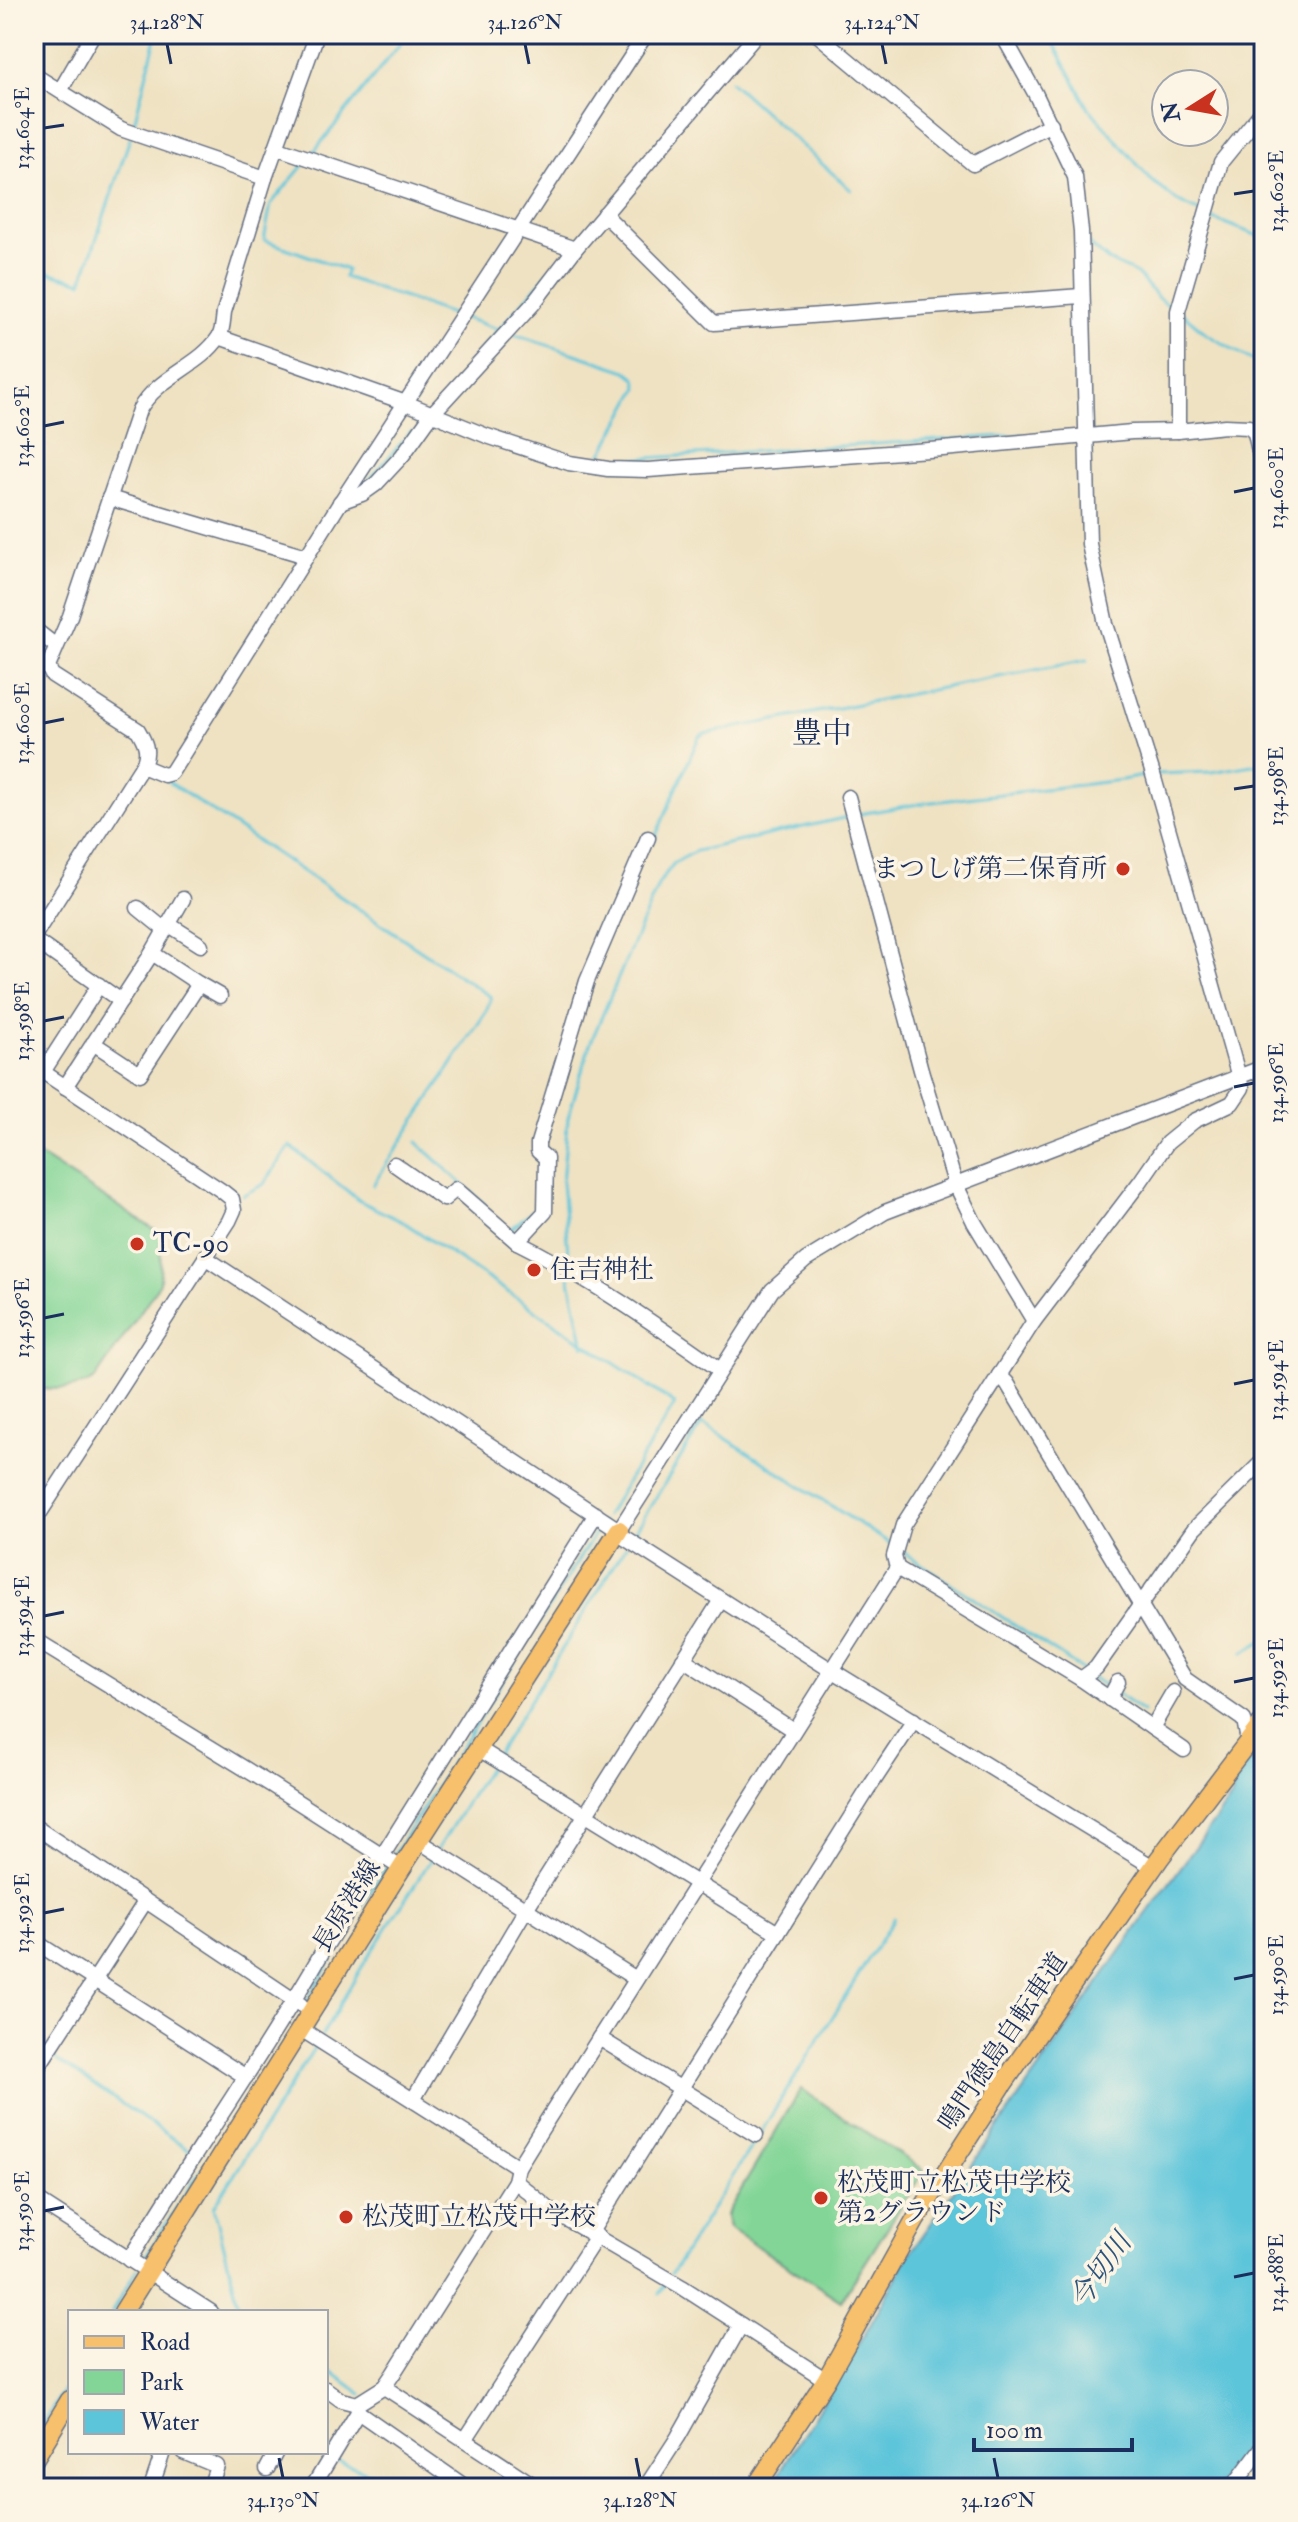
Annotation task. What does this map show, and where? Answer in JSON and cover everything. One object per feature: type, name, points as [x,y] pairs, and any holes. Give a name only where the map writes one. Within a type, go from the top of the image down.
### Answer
[{"type":"main road","name":"長原港線","points":[[124,2310],[139,2266],[301,2029],[618,1532]]},
{"type":"main road","name":"鳴門徳島自転車道","points":[[755,2488],[826,2380],[871,2304],[887,2269],[1003,2084],[1153,1867],[1264,1721]]},
{"type":"main road","points":[[34,2459],[68,2403]]},
{"type":"street","points":[[60,91],[93,34]]},
{"type":"street","points":[[121,1001],[34,938],[142,766],[147,753],[138,730],[52,675],[48,667],[70,616],[139,410],[147,395],[203,353],[219,337],[265,178],[317,34]]},
{"type":"street","points":[[142,766],[164,775],[171,773],[340,503],[646,34]]},
{"type":"street","points":[[340,503],[376,484],[402,456],[432,414],[533,304],[604,214],[757,34]]},
{"type":"street","points":[[817,34],[973,164],[1051,124]]},
{"type":"street","points":[[1002,34],[1051,124],[1075,177],[1080,205],[1089,544],[1106,624],[1152,771],[1242,1088],[1232,1103],[1194,1121],[1167,1143],[1034,1321],[903,1525],[894,1556],[897,1568],[1081,1679],[1184,1750]]},
{"type":"street","points":[[34,75],[121,129],[265,178]]},
{"type":"street","points":[[1178,431],[1178,316],[1221,162],[1264,109]]},
{"type":"street","points":[[278,148],[575,249]]},
{"type":"street","points":[[604,214],[714,323],[1081,296]]},
{"type":"street","points":[[219,337],[406,403],[487,436],[569,463],[608,469],[648,470],[1225,426],[1249,427],[1255,433],[1264,474]]},
{"type":"street","points":[[109,498],[306,556]]},
{"type":"street","points":[[34,629],[56,646]]},
{"type":"street","points":[[848,797],[921,1070],[955,1183],[984,1239],[1034,1321]]},
{"type":"street","points":[[517,1242],[545,1212],[546,1158],[538,1151],[538,1143],[587,981],[648,838]]},
{"type":"street","points":[[65,1087],[152,953],[183,899]]},
{"type":"street","points":[[138,908],[201,945]]},
{"type":"street","points":[[152,953],[220,996]]},
{"type":"street","points":[[93,1043],[140,1074],[199,984]]},
{"type":"street","points":[[34,1522],[234,1210],[232,1199],[38,1069],[99,985]]},
{"type":"street","points":[[618,1532],[772,1290],[806,1260],[885,1212],[1264,1067]]},
{"type":"street","points":[[394,1164],[444,1199],[456,1189],[517,1242],[557,1262],[658,1326],[720,1370]]},
{"type":"street","points":[[206,1258],[596,1514],[721,1600],[1153,1867]]},
{"type":"street","points":[[999,1375],[1007,1383],[1185,1679],[1244,1720],[1248,1741]]},
{"type":"street","points":[[1081,1679],[1096,1668],[1194,1529],[1264,1460]]},
{"type":"street","points":[[139,2266],[169,2194],[295,2000],[596,1514]]},
{"type":"street","points":[[312,2488],[358,2408],[384,2387],[599,2038],[897,1568]]},
{"type":"street","points":[[413,2100],[526,1909],[721,1600]]},
{"type":"street","points":[[34,1639],[401,1868]]},
{"type":"street","points":[[683,1659],[793,1730]]},
{"type":"street","points":[[1109,1699],[1118,1682]]},
{"type":"street","points":[[1152,1728],[1173,1692]]},
{"type":"street","points":[[465,2440],[594,2234],[680,2088],[914,1720]]},
{"type":"street","points":[[479,1749],[778,1933]]},
{"type":"street","points":[[34,1826],[312,2011]]},
{"type":"street","points":[[419,1841],[636,1979]]},
{"type":"street","points":[[34,2073],[145,1902]]},
{"type":"street","points":[[34,1941],[246,2077]]},
{"type":"street","points":[[301,2029],[413,2100],[517,2174],[549,2209],[826,2380]]},
{"type":"street","points":[[599,2038],[756,2135]]},
{"type":"street","points":[[34,2198],[208,2310]]},
{"type":"street","points":[[645,2488],[678,2437],[741,2325]]},
{"type":"street","points":[[384,2387],[465,2440],[518,2483],[538,2488]]},
{"type":"street","points":[[328,2390],[358,2408],[467,2488]]},
{"type":"street","points":[[1232,2488],[1264,2446]]},
{"type":"street","points":[[151,2488],[162,2454]]},
{"type":"street","points":[[188,2454],[217,2466],[210,2488]]},
{"type":"street","points":[[267,2469],[275,2454]]},
{"type":"green space","points":[[34,1152],[161,1234],[160,1283],[95,1379],[73,1387],[34,1388]]},
{"type":"green space","name":"松茂町立松茂中学校 第2グラウンド","points":[[801,2089],[924,2170],[841,2301],[729,2228],[726,2215]]},
{"type":"water","name":"今切川","points":[[1264,1747],[1264,2426],[1216,2488],[770,2488],[869,2327],[907,2258],[1140,1923],[1232,1797],[1235,1777]]},
{"type":"waterway","points":[[133,127],[157,34]]},
{"type":"waterway","points":[[312,154],[408,34]]},
{"type":"waterway","points":[[1049,34],[1088,107],[1150,179],[1177,201],[1202,213]]},
{"type":"waterway","points":[[730,81],[851,190]]},
{"type":"waterway","points":[[34,268],[82,282],[130,138]]},
{"type":"waterway","points":[[305,163],[271,204],[264,240],[347,270],[344,277],[457,316]]},
{"type":"waterway","points":[[1208,217],[1264,238]]},
{"type":"waterway","points":[[1089,244],[1109,261],[1137,274],[1158,298],[1173,308]]},
{"type":"waterway","points":[[468,365],[550,271]]},
{"type":"waterway","points":[[1183,314],[1208,335],[1250,359],[1264,363]]},
{"type":"waterway","points":[[465,318],[503,331]]},
{"type":"waterway","points":[[514,334],[627,371],[636,378],[638,388],[598,461],[1022,435]]},
{"type":"waterway","points":[[369,480],[411,432]]},
{"type":"waterway","points":[[654,840],[703,734],[1087,660]]},
{"type":"waterway","points":[[1156,774],[1212,772],[1264,763]]},
{"type":"waterway","points":[[859,814],[1149,775]]},
{"type":"waterway","points":[[167,781],[491,997],[486,1012],[373,1185]]},
{"type":"waterway","points":[[569,1264],[562,1182],[568,1118],[590,1044],[659,883],[674,863],[696,851],[848,817]]},
{"type":"waterway","points":[[417,1142],[485,1205]]},
{"type":"waterway","points":[[243,1195],[264,1184],[290,1146],[360,1201],[405,1223],[675,1404],[606,1516]]},
{"type":"waterway","points":[[538,1196],[539,1159]]},
{"type":"waterway","points":[[511,1229],[538,1207]]},
{"type":"waterway","points":[[569,1275],[584,1346]]},
{"type":"waterway","points":[[632,1536],[702,1423],[894,1546]]},
{"type":"waterway","points":[[392,1858],[602,1522]]},
{"type":"waterway","points":[[497,1754],[626,1546]]},
{"type":"waterway","points":[[900,1550],[1084,1671]]},
{"type":"waterway","points":[[1243,1653],[1264,1640]]},
{"type":"waterway","points":[[1093,1678],[1110,1689]]},
{"type":"waterway","points":[[1117,1694],[1143,1712]]},
{"type":"waterway","points":[[438,1849],[491,1763]]},
{"type":"waterway","points":[[322,2035],[434,1855]]},
{"type":"waterway","points":[[306,2003],[388,1865]]},
{"type":"waterway","points":[[761,2132],[894,1918]]},
{"type":"waterway","points":[[34,2045],[44,2052]]},
{"type":"waterway","points":[[240,2310],[214,2207],[316,2045]]},
{"type":"waterway","points":[[51,2056],[190,2150]]},
{"type":"waterway","points":[[671,2274],[757,2138]]},
{"type":"waterway","points":[[141,2263],[209,2158]]},
{"type":"waterway","points":[[113,2310],[137,2269]]},
{"type":"waterway","points":[[659,2294],[665,2284]]},
{"type":"waterway","points":[[328,2369],[362,2394]]},
{"type":"waterway","points":[[34,2438],[68,2383]]},
{"type":"waterway","points":[[337,2460],[407,2488]]},
{"type":"place","name":"まつしげ第二保育所","points":[[1123,869]]},
{"type":"place","name":"TC-90","points":[[137,1244]]},
{"type":"place","name":"住吉神社","points":[[534,1270]]},
{"type":"place","name":"松茂町立松茂中学校 第2グラウンド","points":[[821,2198]]},
{"type":"place","name":"松茂町立松茂中学校","points":[[346,2217]]},
{"type":"district","name":"豊中","points":[[822,733]]}]
